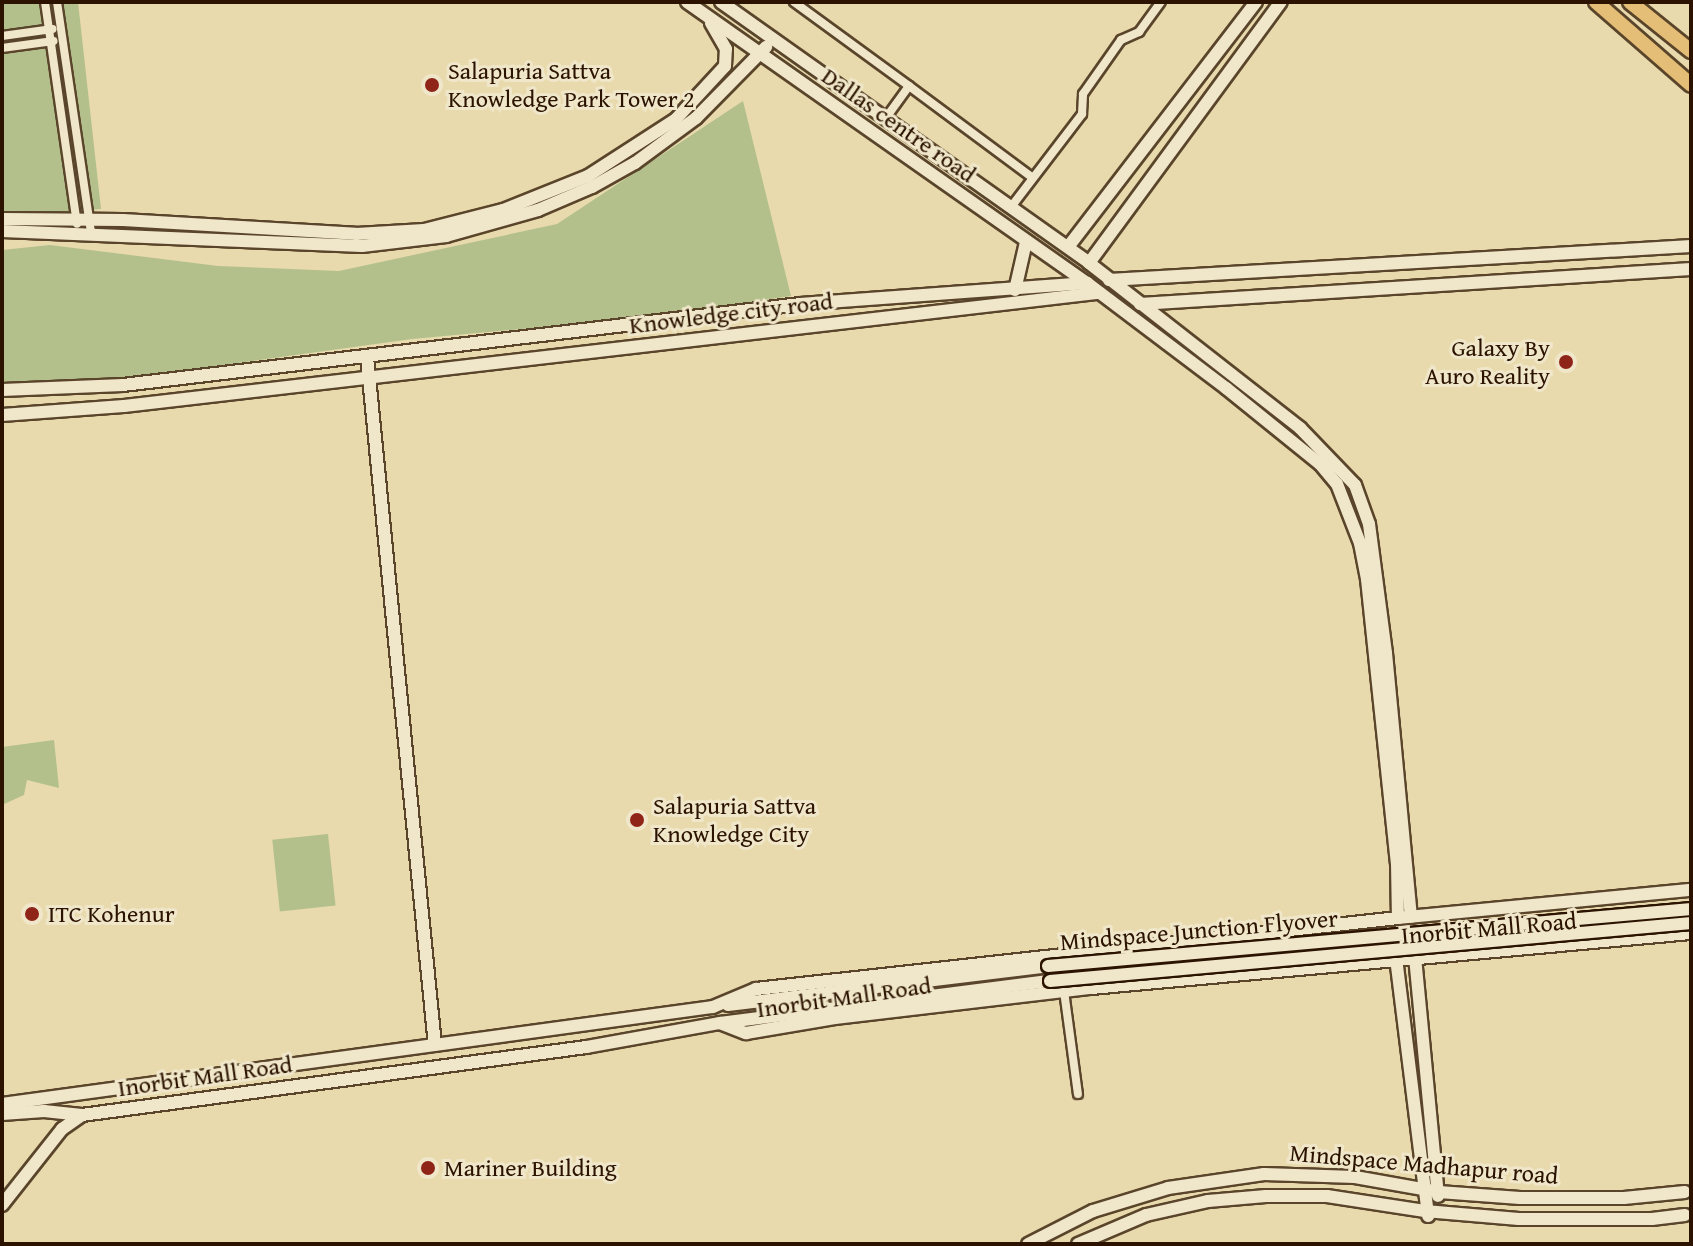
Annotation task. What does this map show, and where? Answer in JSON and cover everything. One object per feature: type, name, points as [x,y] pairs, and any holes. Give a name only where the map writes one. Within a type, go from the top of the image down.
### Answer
[{"type":"main road","points":[[1596,2],[1691,85]]},
{"type":"main road","points":[[1630,2],[1691,51]]},
{"type":"street","points":[[45,2],[83,218]]},
{"type":"street","points":[[57,2],[84,233]]},
{"type":"street","name":"Dallas centre road","points":[[687,2],[1087,283],[1320,464],[1337,484],[1360,543],[1398,825]]},
{"type":"street","name":"Dallas centre road","points":[[721,2],[1068,247],[1300,428],[1355,485],[1369,524],[1398,825]]},
{"type":"street","points":[[794,2],[1033,178]]},
{"type":"street","points":[[1011,207],[1082,114],[1083,94],[1121,40],[1143,29],[1161,2]]},
{"type":"street","points":[[1068,247],[1256,2]]},
{"type":"street","points":[[1089,263],[1281,2]]},
{"type":"street","points":[[2,219],[83,218],[356,234],[424,230],[503,210],[563,187],[618,159],[686,109],[720,73],[727,58],[722,40],[706,16]]},
{"type":"street","points":[[2,36],[61,28]]},
{"type":"street","points":[[2,231],[362,246],[422,241],[459,232],[538,210],[592,187],[635,163],[696,118],[762,53],[773,38]]},
{"type":"street","points":[[2,48],[63,40]]},
{"type":"street","points":[[886,118],[909,86]]},
{"type":"street","points":[[1015,290],[1026,242]]},
{"type":"street","points":[[1109,280],[1691,246]]},
{"type":"street","points":[[1140,304],[1691,269]]},
{"type":"street","points":[[1264,271],[1264,296]]},
{"type":"street","name":"Knowledge city road","points":[[2,390],[123,385],[800,304],[1087,283]]},
{"type":"street","name":"Knowledge city road","points":[[2,415],[124,406],[1098,293]]},
{"type":"street","points":[[367,357],[435,1045]]},
{"type":"street","points":[[1261,416],[1270,405]]},
{"type":"street","points":[[1398,825],[1405,917]]},
{"type":"street","name":"Inorbit Mall Road","points":[[2,1104],[713,1007],[756,989],[1405,917],[1691,890]]},
{"type":"street","points":[[1589,901],[1590,942]]},
{"type":"street","name":"Mindspace Junction Flyover","points":[[713,1007],[1048,966],[1691,909]]},
{"type":"street","name":"Mindspace Junction Flyover","points":[[720,1023],[1050,981],[1691,923]]},
{"type":"street","name":"Inorbit Mall Road","points":[[2,1114],[44,1111],[82,1115],[593,1046],[720,1023],[746,1033],[835,1018],[1064,991],[1691,933]]},
{"type":"street","points":[[1155,946],[1158,982]]},
{"type":"street","points":[[1415,957],[1439,1192],[1431,1211]]},
{"type":"street","points":[[1396,958],[1425,1187],[1431,1211]]},
{"type":"street","points":[[1064,991],[1078,1094]]},
{"type":"street","points":[[2,1205],[62,1129],[82,1115]]},
{"type":"street","name":"Mindspace Madhapur road","points":[[1028,1244],[1093,1211],[1168,1188],[1264,1174],[1355,1177],[1425,1187],[1439,1192],[1520,1198],[1624,1198],[1688,1191]]},
{"type":"street","points":[[1688,1191],[1681,1203],[1689,1219]]},
{"type":"street","name":"Mindspace Madhapur road","points":[[1078,1244],[1146,1215],[1208,1201],[1266,1196],[1327,1196],[1431,1211],[1519,1219],[1689,1219]]},
{"type":"green space","points":[[2,2],[78,2],[101,209],[2,218]]},
{"type":"green space","points":[[743,101],[791,296],[665,316],[412,339],[128,378],[2,382],[2,250],[50,245],[218,266],[339,271],[557,224]]},
{"type":"green space","points":[[54,740],[59,788],[27,780],[24,795],[2,805],[2,747]]},
{"type":"green space","points":[[328,834],[336,906],[280,911],[272,840]]},
{"type":"place","name":"Salapuria Sattva Knowledge Park Tower 2","points":[[432,85]]},
{"type":"place","name":"Galaxy By Auro Reality","points":[[1566,362]]},
{"type":"place","name":"Salapuria Sattva Knowledge City","points":[[637,820]]},
{"type":"place","name":"ITC Kohenur","points":[[32,914]]},
{"type":"place","name":"Mariner Building","points":[[428,1168]]}]
